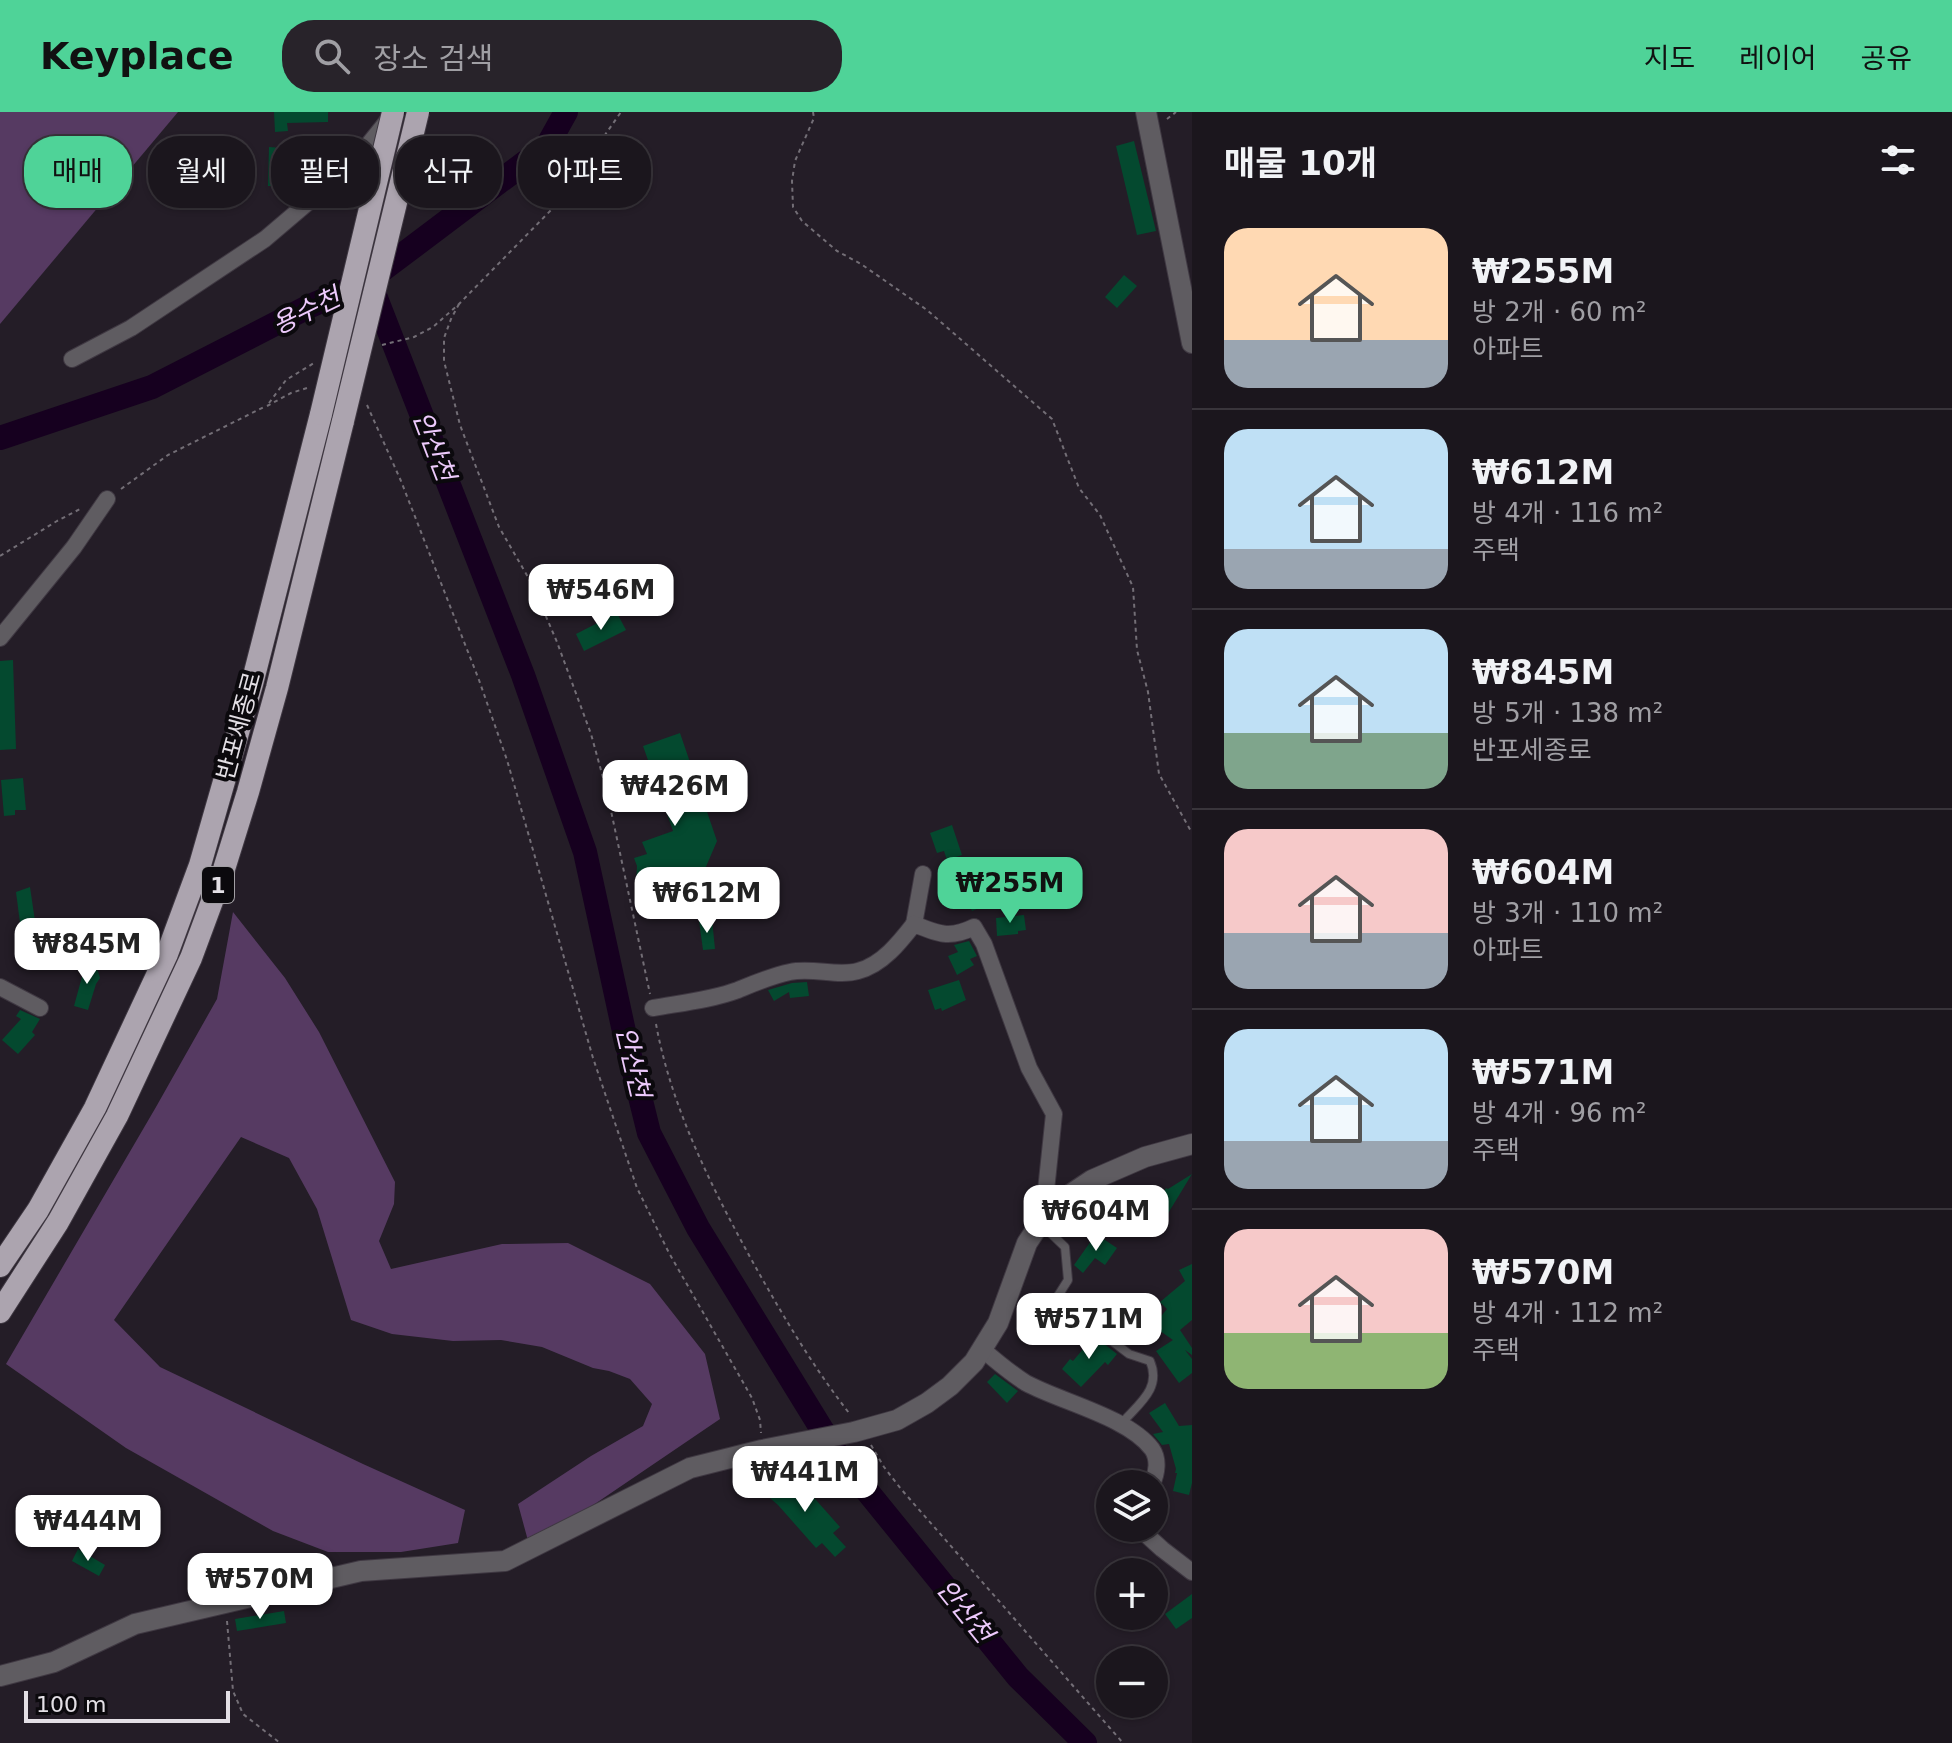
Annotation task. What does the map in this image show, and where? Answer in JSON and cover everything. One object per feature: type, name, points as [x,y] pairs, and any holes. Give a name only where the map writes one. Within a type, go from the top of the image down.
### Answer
[{"type":"highway","name":"반포세종로","points":[[0,1266],[38,1210],[95,1108],[172,939],[200,865],[252,684],[394,112]]},
{"type":"highway","name":"반포세종로","points":[[0,1312],[58,1222],[117,1116],[191,958],[224,869],[277,688],[418,112]]},
{"type":"street","points":[[72,359],[131,328],[265,239],[352,165],[394,112]]},
{"type":"street","points":[[1146,112],[1192,343]]},
{"type":"street","points":[[0,638],[74,547],[107,499]]},
{"type":"street","points":[[653,1008],[698,1000],[794,971],[858,971],[897,946],[914,924],[923,874]]},
{"type":"street","points":[[914,924],[950,935],[961,934],[974,927],[984,944],[1029,1068],[1054,1114],[1042,1221]]},
{"type":"street","points":[[0,987],[40,1008]]},
{"type":"street","points":[[0,1676],[54,1662],[135,1624],[361,1571],[505,1561],[690,1468],[897,1420],[950,1386],[974,1362],[998,1323],[1027,1243],[1062,1200],[1092,1180],[1145,1157],[1192,1144]]},
{"type":"street","points":[[982,1349],[1029,1384],[1140,1437],[1153,1451],[1156,1470]]},
{"type":"street","points":[[1154,1542],[1192,1572]]},
{"type":"lane","points":[[1042,1221],[1065,1247],[1068,1280],[1056,1299],[1068,1312],[1087,1322],[1129,1354],[1150,1361],[1154,1371],[1154,1385],[1120,1425]]},
{"type":"path","points":[[378,345],[414,337],[433,327],[459,304],[556,205],[621,112]]},
{"type":"path","points":[[813,112],[814,118],[795,161],[792,181],[793,207],[802,221],[837,251],[927,310],[1052,419],[1079,488],[1100,515],[1133,587],[1137,650],[1148,692],[1159,774],[1192,833]]},
{"type":"path","points":[[459,304],[444,338],[444,361],[460,425],[499,527],[532,584],[557,642],[591,734],[607,792],[660,1047],[704,1167],[776,1303],[813,1364],[884,1467],[1123,1743]]},
{"type":"path","points":[[267,406],[286,380],[319,360]]},
{"type":"path","points":[[107,499],[168,455],[291,393],[316,385]]},
{"type":"path","points":[[365,402],[401,481],[507,760],[585,1030],[637,1188],[669,1253],[752,1398],[760,1420],[765,1450]]},
{"type":"path","points":[[0,556],[81,509]]},
{"type":"path","points":[[225,1604],[233,1691],[243,1714],[280,1743]]},
{"type":"shaded area","points":[[0,112],[178,112],[158,136],[148,136],[148,148],[132,167],[132,136],[24,136],[24,208],[97,208],[0,324]]},
{"type":"shaded area","points":[[233,912],[285,978],[319,1032],[395,1182],[394,1204],[379,1241],[391,1269],[502,1244],[568,1243],[650,1284],[705,1354],[720,1419],[530,1548],[518,1504],[643,1426],[652,1404],[630,1379],[542,1347],[501,1340],[453,1341],[392,1334],[351,1320],[317,1209],[289,1158],[241,1137],[114,1320],[160,1367],[465,1510],[458,1543],[401,1552],[328,1552],[273,1531],[126,1448],[6,1364],[217,999]]},
{"type":"building","points":[[274,112],[328,112],[328,122],[287,123],[288,131],[275,132]]},
{"type":"building","points":[[1134,141],[1156,231],[1137,235],[1116,146]]},
{"type":"building","points":[[269,147],[271,186],[268,186]]},
{"type":"building","points":[[1124,275],[1137,286],[1117,308],[1105,297]]},
{"type":"building","points":[[617,613],[626,630],[584,651],[576,634]]},
{"type":"building","points":[[13,660],[16,749],[0,750],[0,661]]},
{"type":"building","points":[[680,733],[717,841],[696,890],[643,907],[636,884],[634,858],[647,854],[642,842],[673,831],[643,746]]},
{"type":"building","points":[[23,778],[26,810],[15,810],[15,815],[4,816],[1,780]]},
{"type":"building","points":[[952,825],[962,855],[947,860],[944,851],[937,853],[930,833]]},
{"type":"building","points":[[973,882],[984,906],[972,911],[961,887]]},
{"type":"building","points":[[30,887],[35,921],[20,923],[16,892]]},
{"type":"building","points":[[1024,915],[1026,930],[997,936],[996,918]]},
{"type":"building","points":[[712,919],[715,949],[703,950],[699,921]]},
{"type":"building","points":[[969,941],[977,956],[970,959],[974,965],[957,975],[948,956],[958,952],[954,945]]},
{"type":"building","points":[[86,960],[98,971],[100,978],[88,1010],[74,1006],[83,973],[78,970]]},
{"type":"building","points":[[959,980],[966,1000],[942,1011],[941,1008],[935,1010],[928,990]]},
{"type":"building","points":[[807,982],[809,996],[790,998],[789,992],[774,1001],[768,990],[792,983]]},
{"type":"building","points":[[20,1010],[40,1019],[32,1032],[35,1035],[18,1054],[2,1040],[21,1019],[16,1016]]},
{"type":"building","points":[[1192,1174],[1167,1215],[1155,1208],[1166,1188]]},
{"type":"building","points":[[1096,1234],[1117,1248],[1105,1265],[1095,1258],[1083,1273],[1074,1265]]},
{"type":"building","points":[[1192,1264],[1192,1320],[1180,1330],[1192,1348],[1192,1355],[1185,1350],[1192,1359],[1192,1373],[1179,1383],[1156,1351],[1173,1340],[1153,1326],[1167,1309],[1160,1302],[1185,1281],[1179,1270]]},
{"type":"building","points":[[1094,1336],[1117,1354],[1081,1387],[1062,1369]]},
{"type":"building","points":[[995,1374],[1018,1391],[1007,1403],[987,1382]]},
{"type":"building","points":[[1165,1403],[1179,1426],[1192,1425],[1192,1483],[1189,1495],[1173,1491],[1177,1473],[1169,1444],[1162,1445],[1153,1434],[1163,1432],[1149,1413]]},
{"type":"building","points":[[771,1475],[790,1492],[801,1483],[840,1527],[833,1533],[846,1547],[835,1557],[822,1543],[816,1548],[778,1505],[756,1486],[764,1476],[768,1479]]},
{"type":"building","points":[[78,1549],[105,1565],[99,1576],[72,1561]]},
{"type":"building","points":[[1192,1594],[1192,1618],[1176,1629],[1168,1618],[1168,1612]]},
{"type":"building","points":[[284,1611],[286,1623],[237,1631],[235,1619]]},
{"type":"waterway","name":"용수천","points":[[0,438],[152,387],[308,307],[369,280],[547,146],[566,112]]},
{"type":"waterway","name":"안산천","points":[[369,280],[523,675],[585,852],[649,1133],[698,1228],[837,1454],[1018,1677],[1085,1743]]}]
